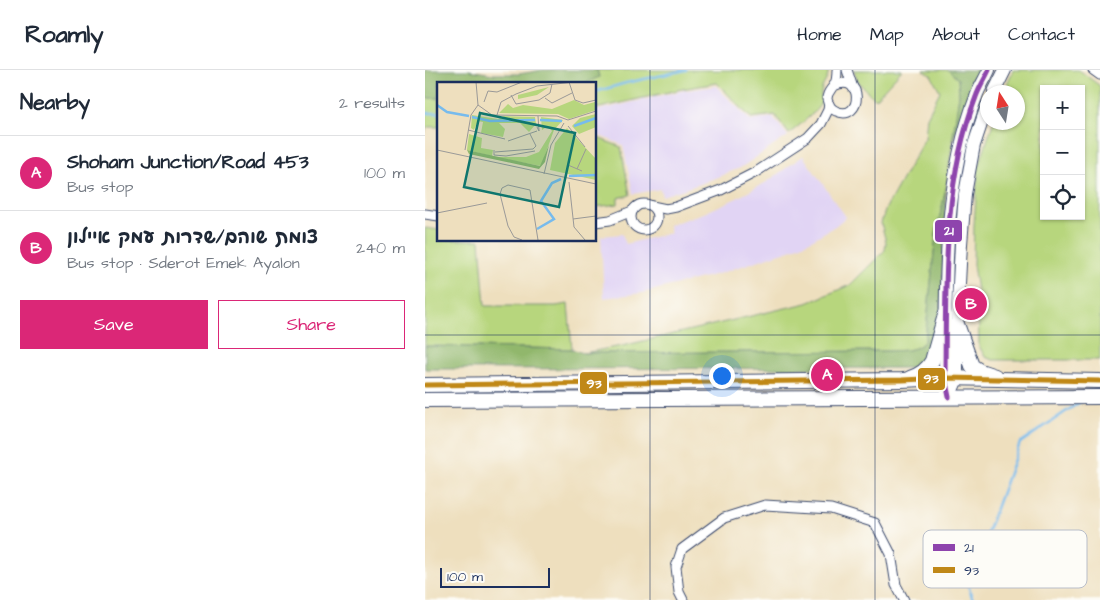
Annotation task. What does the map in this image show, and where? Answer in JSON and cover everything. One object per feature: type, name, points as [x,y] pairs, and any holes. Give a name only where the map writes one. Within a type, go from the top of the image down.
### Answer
[{"type":"main road","points":[[951,378],[945,315],[947,232],[961,146],[976,96],[989,70]]},
{"type":"main road","points":[[997,85],[1005,70]]},
{"type":"main road","points":[[949,397],[957,324],[965,194],[974,145],[980,127]]},
{"type":"main road","points":[[901,380],[915,376],[929,367],[935,354],[945,315]]},
{"type":"main road","points":[[957,324],[973,366],[980,371],[1007,380]]},
{"type":"main road","points":[[425,385],[951,378],[1100,381]]},
{"type":"main road","points":[[425,400],[1099,397]]},
{"type":"street","points":[[834,86],[837,70]]},
{"type":"street","points":[[814,131],[852,109],[857,102],[856,93],[847,70]]},
{"type":"street","points":[[1093,70],[1100,75]]},
{"type":"street","points":[[634,226],[630,218],[632,211],[640,204],[666,209],[676,207],[721,190],[756,172],[793,149],[808,138],[824,117],[828,110],[828,94],[830,89],[844,83],[853,88]]},
{"type":"street","points":[[829,104],[834,110],[844,113]]},
{"type":"street","points":[[652,206],[656,212],[656,222]]},
{"type":"street","points":[[605,220],[624,222],[638,229],[645,230],[652,227],[665,214],[676,207]]},
{"type":"street","points":[[596,222],[619,217],[632,211]]},
{"type":"street","points":[[683,600],[679,592],[676,567],[682,549],[724,518],[765,505],[831,509],[875,523],[891,554],[896,584],[904,600]]},
{"type":"shaded area","points":[[716,86],[751,121],[773,117],[788,136],[740,168],[700,184],[662,196],[660,189],[633,194],[623,145],[596,134],[596,111],[681,91]]},
{"type":"shaded area","points":[[803,156],[846,217],[835,226],[790,250],[718,274],[642,293],[604,298],[601,236],[622,234],[626,244],[670,233],[669,225],[704,213],[737,198],[765,183]]},
{"type":"green space","points":[[425,70],[468,70],[493,74],[519,74],[543,70],[597,70],[599,77],[588,82],[437,82],[437,98],[425,98]]},
{"type":"green space","points":[[597,70],[828,70],[821,90],[821,103],[819,107],[789,134],[775,115],[751,118],[717,83],[596,109],[596,82],[585,82],[599,77]]},
{"type":"green space","points":[[854,70],[902,70],[875,99],[859,83]]},
{"type":"green space","points":[[923,70],[948,70],[958,79],[959,95],[946,188],[936,234],[925,340],[922,344],[909,350],[889,351],[583,353],[622,346],[807,303],[850,285],[885,250],[886,242],[881,223],[886,208],[925,138],[927,117],[940,91],[931,75]]},
{"type":"green space","points":[[948,70],[980,70],[952,142],[959,95],[958,79]]},
{"type":"green space","points":[[1013,70],[1079,70],[1100,86],[1100,360],[993,360],[985,357],[979,346],[978,297],[973,265],[978,168],[991,130],[1025,130],[1025,85],[1007,85]]},
{"type":"green space","points":[[425,98],[437,98],[437,127],[427,127],[425,133]]},
{"type":"green space","points":[[596,137],[621,147],[630,195],[618,198],[618,204],[596,207]]},
{"type":"green space","points":[[946,188],[941,313],[925,362],[912,368],[425,369],[425,346],[572,349],[583,353],[889,351],[918,347],[925,340],[936,234]]},
{"type":"green space","points":[[425,228],[437,230],[437,241],[480,241],[485,306],[556,306],[568,304],[572,349],[425,346]]},
{"type":"waterway","points":[[596,92],[686,70]]},
{"type":"waterway","points":[[425,113],[437,113]]},
{"type":"waterway","points":[[988,530],[1020,443],[1080,402]]},
{"type":"waterway","points":[[969,588],[973,600]]},
{"type":"transit line","name":"21","points":[[949,397],[945,378],[945,308],[948,236],[952,200],[965,130],[977,94],[989,70]]},
{"type":"transit line","name":"93","points":[[425,385],[945,378],[1100,381]]},
{"type":"place","name":"צומת שוהם/שדרות עמק איילון","points":[[971,304]]},
{"type":"place","name":"Shoham Junction/Road 453","points":[[827,375]]}]
